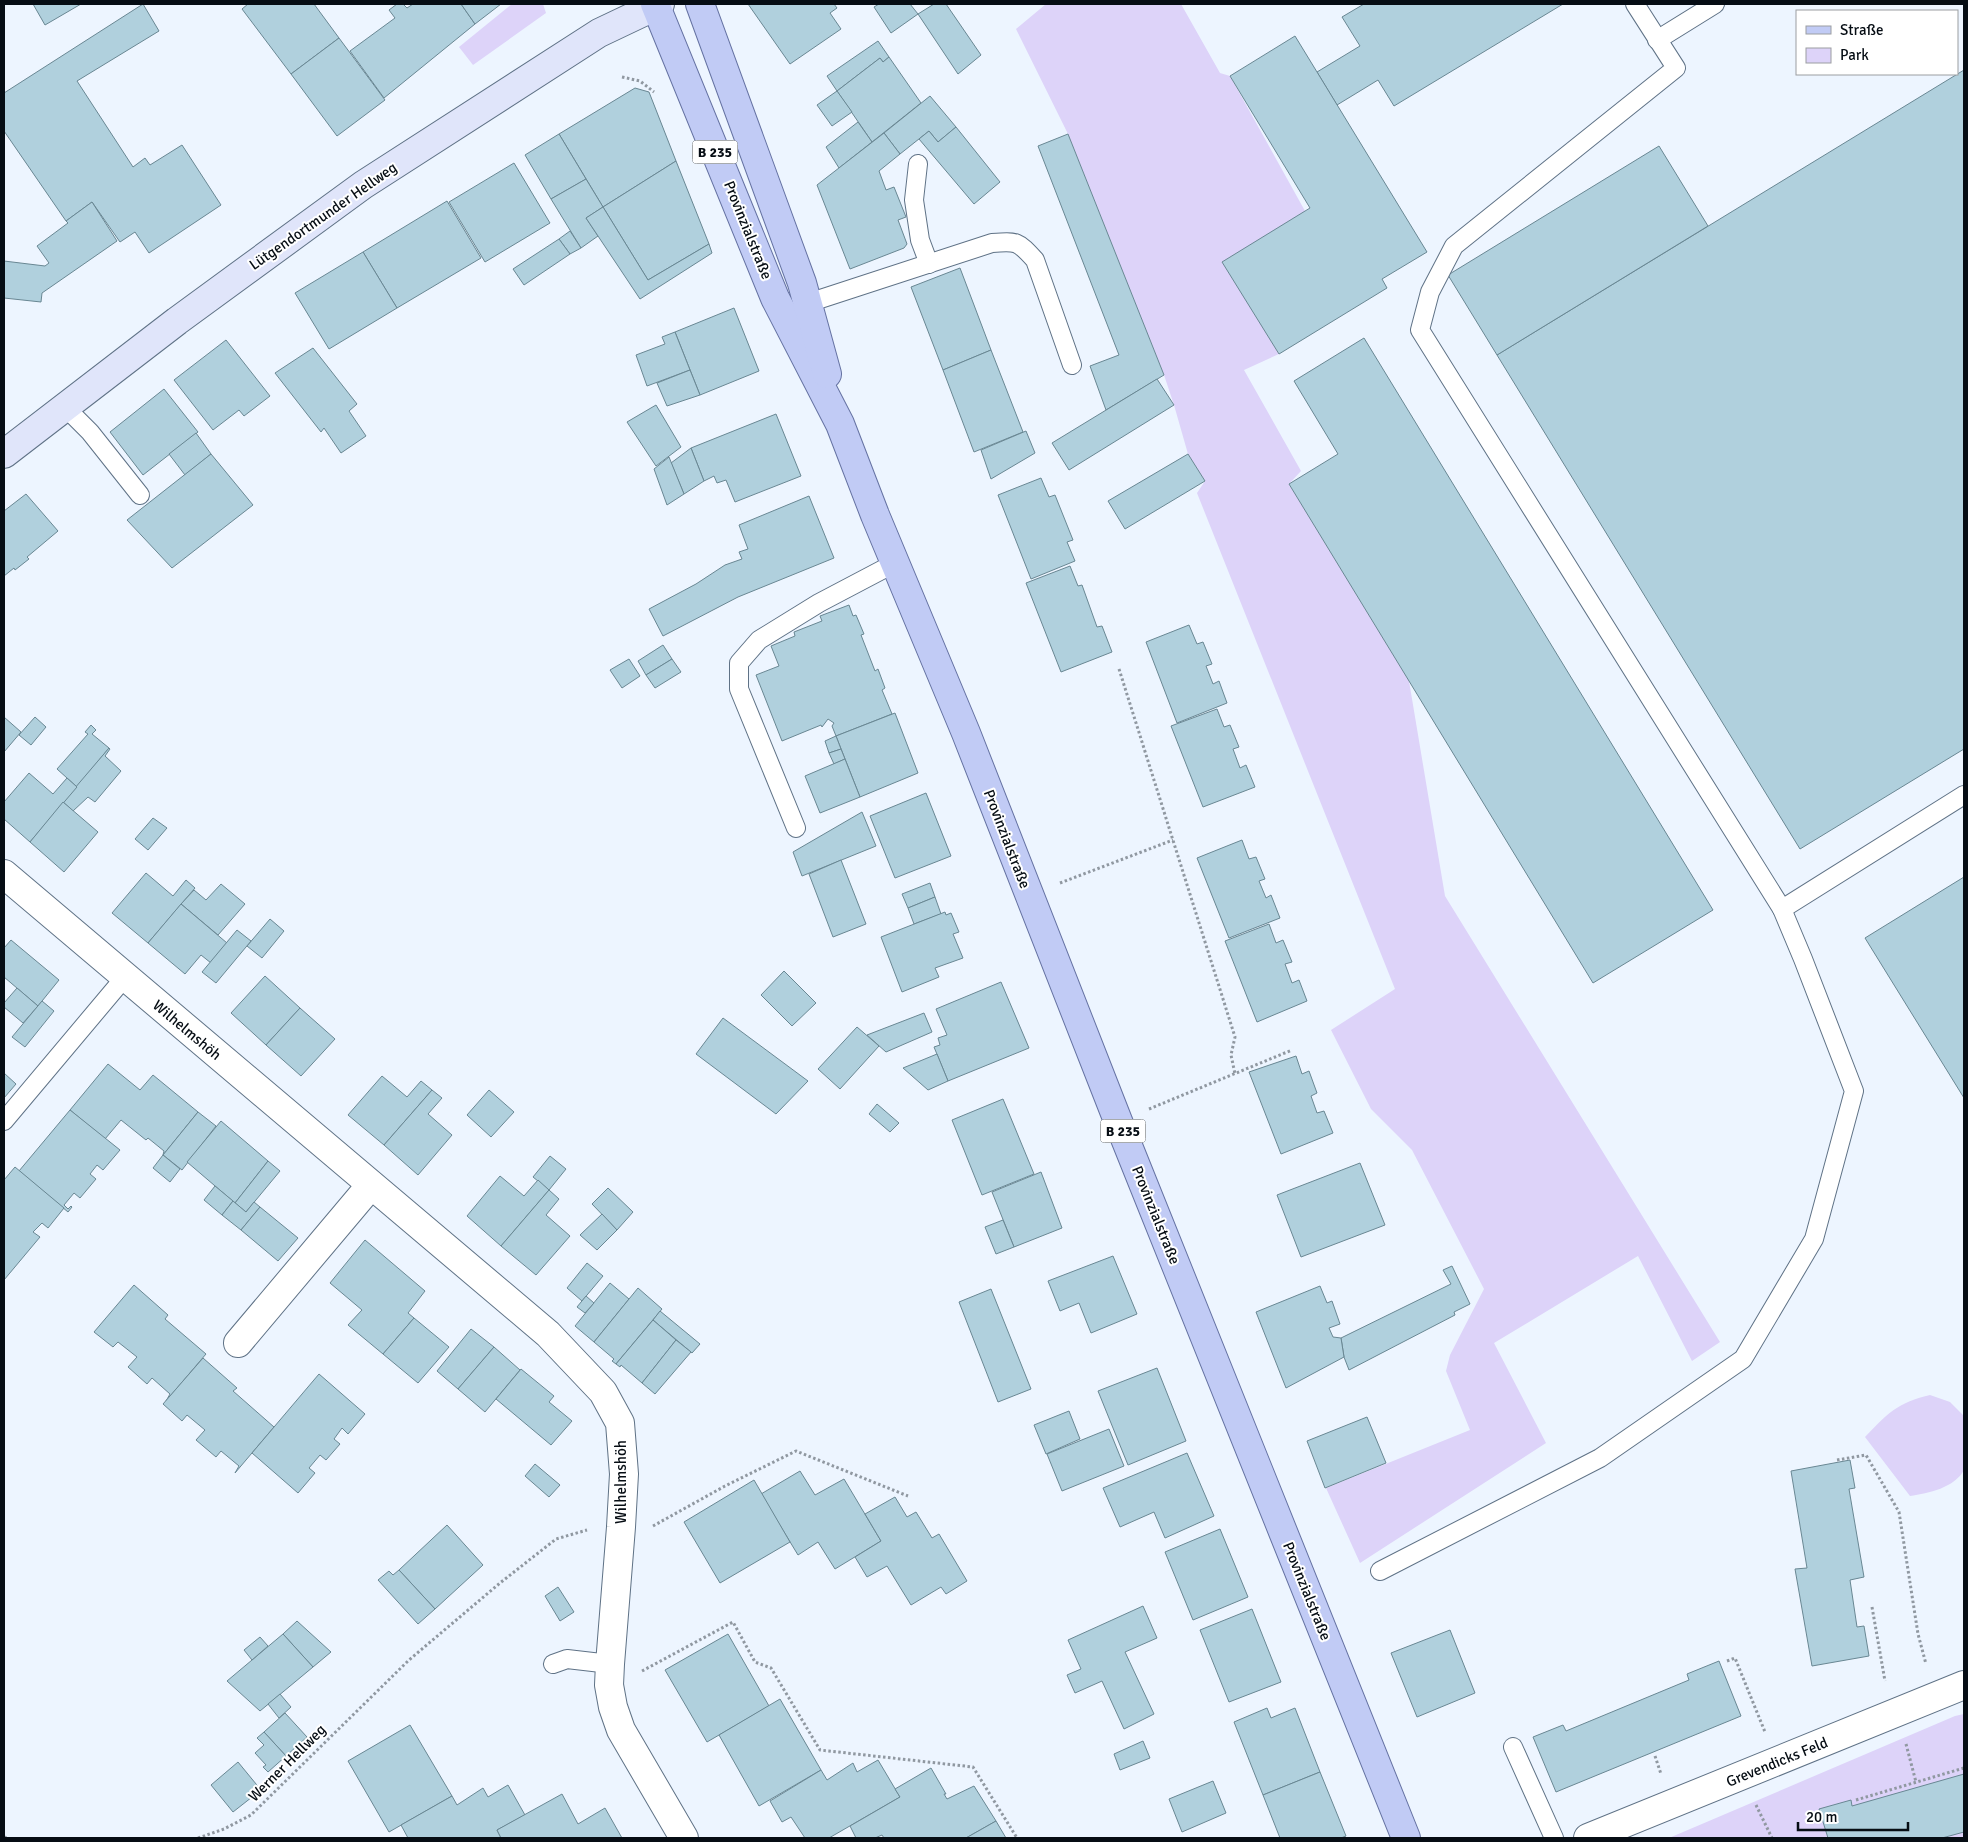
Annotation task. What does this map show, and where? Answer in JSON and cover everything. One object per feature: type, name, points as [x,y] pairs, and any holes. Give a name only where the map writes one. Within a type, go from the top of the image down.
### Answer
[{"type":"main road","name":"Provinzialstraße","points":[[657,4],[775,298],[840,424],[895,563],[966,733],[1118,1121],[1406,1838]]},
{"type":"main road","name":"Lütgendortmunder Hellweg","points":[[4,454],[177,321],[363,185],[599,33],[657,4]]},
{"type":"main road","name":"Provinzialstraße","points":[[700,4],[802,282],[840,424]]},
{"type":"street","name":"Wilhelmshöh","points":[[4,874],[548,1334],[603,1392],[620,1423],[624,1474],[610,1664],[610,1692],[621,1730],[684,1838]]},
{"type":"street","points":[[238,1343],[371,1185]]},
{"type":"street","name":"Grevendicks Feld","points":[[1588,1838],[1964,1685]]},
{"type":"lane","points":[[1658,40],[1715,4]]},
{"type":"lane","points":[[1380,1571],[1600,1458],[1743,1359],[1814,1239],[1854,1091],[1804,959],[1782,910],[1420,330],[1430,292],[1454,246],[1676,68],[1637,8]]},
{"type":"lane","points":[[918,164],[914,200],[920,240],[929,264]]},
{"type":"lane","points":[[808,304],[992,243],[1014,241],[1024,247],[1035,260],[1072,365]]},
{"type":"lane","points":[[65,406],[90,432],[140,495]]},
{"type":"lane","points":[[796,828],[739,689],[739,663],[758,640],[819,603],[895,563]]},
{"type":"lane","points":[[1782,910],[1964,795]]},
{"type":"lane","points":[[4,1121],[125,977]]},
{"type":"lane","points":[[553,1664],[567,1659],[610,1664]]},
{"type":"lane","points":[[1513,1747],[1554,1838]]},
{"type":"path","points":[[622,76],[640,81],[659,95]]},
{"type":"path","points":[[1120,669],[1235,1037],[1231,1055],[1236,1074]]},
{"type":"path","points":[[1056,885],[1173,840]]},
{"type":"path","points":[[1118,1121],[1292,1050]]},
{"type":"path","points":[[648,1528],[667,1520],[725,1486],[796,1451],[908,1496]]},
{"type":"path","points":[[1837,1460],[1866,1455],[1899,1512],[1918,1634],[1925,1662],[1938,1695]]},
{"type":"path","name":"Werner Hellweg","points":[[198,1838],[224,1829],[251,1816],[416,1654],[556,1539],[596,1528],[621,1527]]},
{"type":"path","points":[[1872,1607],[1884,1680],[1895,1714]]},
{"type":"path","points":[[636,1673],[733,1622],[755,1662],[770,1668],[820,1750],[973,1767],[1017,1838]]},
{"type":"path","points":[[1727,1661],[1735,1658],[1777,1762]]},
{"type":"path","points":[[1904,1740],[1916,1782]]},
{"type":"path","points":[[1654,1756],[1659,1768]]},
{"type":"path","points":[[1856,1800],[1964,1768]]},
{"type":"green space","points":[[512,4],[543,4],[546,13],[473,65],[459,47]]},
{"type":"green space","points":[[1046,4],[1181,4],[1220,73],[1230,76],[1305,211],[1223,262],[1279,354],[1244,370],[1301,471],[1289,484],[1409,681],[1445,896],[1720,1342],[1692,1361],[1638,1256],[1494,1343],[1546,1443],[1360,1563],[1326,1488],[1470,1430],[1446,1371],[1450,1355],[1484,1289],[1412,1150],[1371,1109],[1331,1030],[1395,989],[1197,493],[1205,481],[1188,454],[1164,375],[1068,134],[1016,29]]},
{"type":"green space","points":[[1930,1395],[1950,1402],[1963,1415],[1964,1470],[1954,1481],[1940,1489],[1910,1496],[1865,1437],[1880,1421],[1901,1405]]},
{"type":"green space","points":[[1964,1714],[1964,1838],[1669,1838],[1955,1716]]},
{"type":"building","points":[[33,4],[81,4],[45,25]]},
{"type":"building","points":[[143,4],[159,31],[77,81],[133,167],[145,158],[150,165],[182,145],[221,205],[149,253],[135,232],[120,242],[92,202],[66,221],[4,131],[4,93]]},
{"type":"building","points":[[248,4],[314,4],[339,38],[291,74],[242,9]]},
{"type":"building","points":[[397,4],[403,4],[407,8],[413,4],[461,4],[475,24],[384,98],[350,51],[395,18],[389,10]]},
{"type":"building","points":[[461,4],[501,4],[475,24]]},
{"type":"building","points":[[748,4],[834,4],[837,8],[830,13],[841,29],[790,64]]},
{"type":"building","points":[[879,4],[910,4],[918,14],[891,33],[874,7]]},
{"type":"building","points":[[934,4],[946,4],[981,55],[958,74],[918,14]]},
{"type":"building","points":[[1364,4],[1563,4],[1394,106],[1378,80],[1337,105],[1317,72],[1360,46],[1342,17]]},
{"type":"building","points":[[1295,36],[1427,252],[1382,279],[1387,288],[1279,354],[1222,262],[1310,208],[1230,76]]},
{"type":"building","points":[[339,38],[385,100],[337,136],[291,74]]},
{"type":"building","points":[[878,41],[889,57],[883,62],[880,58],[837,91],[827,76]]},
{"type":"building","points":[[889,57],[921,103],[872,142],[837,91],[880,58],[883,62]]},
{"type":"building","points":[[1964,70],[1964,749],[1800,849],[1497,355]]},
{"type":"building","points":[[635,88],[649,92],[676,161],[603,207],[559,134]]},
{"type":"building","points":[[837,91],[852,112],[832,126],[817,105]]},
{"type":"building","points":[[930,96],[956,127],[938,142],[929,131],[900,154],[884,133]]},
{"type":"building","points":[[858,122],[872,142],[839,168],[826,147]]},
{"type":"building","points":[[956,127],[1000,182],[974,204],[919,139],[929,131],[938,142]]},
{"type":"building","points":[[884,133],[900,154],[879,171],[886,190],[894,187],[906,217],[898,220],[907,244],[904,248],[850,269],[817,185]]},
{"type":"building","points":[[559,134],[586,179],[551,199],[525,155]]},
{"type":"building","points":[[1068,134],[1164,375],[1106,410],[1090,366],[1119,355],[1038,146]]},
{"type":"building","points":[[1659,146],[1708,226],[1497,355],[1448,275]]},
{"type":"building","points":[[676,161],[709,244],[648,280],[603,207]]},
{"type":"building","points":[[514,163],[550,223],[485,262],[449,202]]},
{"type":"building","points":[[586,179],[603,207],[586,218],[598,236],[581,248],[551,199]]},
{"type":"building","points":[[447,201],[481,258],[397,308],[363,252]]},
{"type":"building","points":[[92,202],[117,241],[42,293],[41,302],[4,298],[4,261],[45,266],[49,263],[37,246]]},
{"type":"building","points":[[603,207],[648,280],[709,244],[712,253],[640,299],[586,218]]},
{"type":"building","points":[[570,231],[581,248],[570,254],[559,239]]},
{"type":"building","points":[[559,239],[570,254],[524,285],[513,269]]},
{"type":"building","points":[[363,252],[397,308],[329,349],[295,293]]},
{"type":"building","points":[[960,268],[991,350],[943,370],[911,287]]},
{"type":"building","points":[[734,308],[759,371],[700,395],[675,332]]},
{"type":"building","points":[[675,332],[690,370],[647,386],[636,355],[665,344],[662,337]]},
{"type":"building","points":[[1364,338],[1713,910],[1593,983],[1289,484],[1338,454],[1294,381]]},
{"type":"building","points":[[226,340],[270,396],[244,416],[239,410],[213,430],[174,380]]},
{"type":"building","points":[[313,348],[357,404],[349,411],[366,436],[341,453],[324,428],[321,432],[275,373]]},
{"type":"building","points":[[991,350],[1023,432],[974,452],[943,370]]},
{"type":"building","points":[[690,370],[700,395],[667,406],[657,383]]},
{"type":"building","points":[[1157,379],[1174,405],[1069,470],[1052,443]]},
{"type":"building","points":[[164,389],[198,432],[143,475],[110,432]]},
{"type":"building","points":[[656,405],[681,447],[656,466],[627,422]]},
{"type":"building","points":[[776,414],[801,476],[735,502],[726,480],[717,483],[714,476],[704,481],[691,448]]},
{"type":"building","points":[[1026,431],[1035,453],[991,479],[981,450]]},
{"type":"building","points":[[196,433],[211,454],[185,475],[169,454]]},
{"type":"building","points":[[691,448],[704,481],[684,494],[671,463]]},
{"type":"building","points":[[211,454],[253,505],[172,568],[127,520]]},
{"type":"building","points":[[1188,454],[1205,481],[1125,529],[1108,501]]},
{"type":"building","points":[[669,457],[684,494],[667,505],[654,469]]},
{"type":"building","points":[[1041,478],[1049,497],[1055,495],[1073,540],[1067,542],[1075,561],[1031,579],[998,495]]},
{"type":"building","points":[[26,494],[58,531],[27,557],[29,559],[4,576],[4,511]]},
{"type":"building","points":[[809,496],[834,558],[738,597],[663,636],[649,609],[696,584],[725,565],[742,559],[739,552],[748,549],[739,525]]},
{"type":"building","points":[[1070,566],[1078,586],[1082,585],[1097,627],[1102,626],[1112,652],[1061,672],[1026,583]]},
{"type":"building","points":[[849,605],[853,616],[856,615],[864,634],[861,635],[875,671],[878,669],[885,688],[882,690],[892,714],[836,736],[832,726],[834,723],[828,719],[822,727],[821,725],[782,741],[756,675],[779,666],[771,646],[795,636],[794,632],[822,621],[820,616]]},
{"type":"building","points":[[1189,625],[1197,644],[1203,642],[1212,664],[1206,666],[1213,684],[1219,681],[1227,703],[1177,723],[1146,642]]},
{"type":"building","points":[[663,645],[672,659],[646,675],[638,661]]},
{"type":"building","points":[[629,659],[640,676],[622,688],[610,670]]},
{"type":"building","points":[[672,659],[681,672],[655,688],[646,675]]},
{"type":"building","points":[[1217,709],[1224,727],[1230,725],[1239,747],[1233,749],[1240,768],[1246,765],[1255,787],[1203,807],[1171,726]]},
{"type":"building","points":[[895,713],[918,773],[860,797],[836,736]]},
{"type":"building","points":[[4,717],[21,732],[4,752]]},
{"type":"building","points":[[35,717],[46,727],[31,745],[19,735]]},
{"type":"building","points":[[91,725],[96,730],[92,734],[109,748],[77,787],[57,769],[88,734],[85,732]]},
{"type":"building","points":[[836,736],[841,749],[829,753],[825,741]]},
{"type":"building","points":[[109,748],[105,756],[121,771],[95,802],[88,797],[73,811],[63,802]]},
{"type":"building","points":[[841,749],[845,759],[834,764],[829,753]]},
{"type":"building","points":[[845,759],[860,797],[820,813],[805,776]]},
{"type":"building","points":[[29,773],[53,794],[67,778],[77,787],[30,842],[4,819],[4,802]]},
{"type":"building","points":[[926,793],[951,856],[895,878],[870,816]]},
{"type":"building","points":[[63,802],[98,832],[64,872],[30,842]]},
{"type":"building","points":[[862,812],[876,846],[802,876],[793,852]]},
{"type":"building","points":[[153,818],[167,828],[148,850],[135,839]]},
{"type":"building","points":[[1242,840],[1249,859],[1256,857],[1265,879],[1259,881],[1266,898],[1271,895],[1280,918],[1229,938],[1197,858]]},
{"type":"building","points":[[841,860],[866,924],[833,937],[809,874]]},
{"type":"building","points":[[146,873],[173,896],[186,880],[195,888],[148,943],[112,913]]},
{"type":"building","points":[[1964,877],[1964,1098],[1865,938]]},
{"type":"building","points":[[930,883],[935,897],[908,908],[902,894]]},
{"type":"building","points":[[221,884],[245,904],[218,935],[181,904],[194,890],[206,900]]},
{"type":"building","points":[[935,897],[941,914],[914,924],[908,908]]},
{"type":"building","points":[[181,904],[227,943],[211,963],[201,955],[185,974],[148,943]]},
{"type":"building","points":[[945,912],[946,915],[951,913],[959,932],[953,934],[963,958],[935,968],[939,977],[902,992],[881,937]]},
{"type":"building","points":[[270,919],[284,931],[262,958],[247,946]]},
{"type":"building","points":[[1269,924],[1276,943],[1283,940],[1292,962],[1285,964],[1292,983],[1299,980],[1307,1001],[1257,1022],[1225,941]]},
{"type":"building","points":[[237,930],[251,941],[216,983],[202,972]]},
{"type":"building","points":[[11,940],[59,980],[38,1006],[4,977],[4,948]]},
{"type":"building","points":[[784,971],[816,1003],[792,1026],[761,995]]},
{"type":"building","points":[[265,976],[300,1008],[266,1045],[231,1013]]},
{"type":"building","points":[[1001,982],[1029,1048],[948,1081],[934,1047],[940,1045],[938,1038],[947,1035],[936,1009]]},
{"type":"building","points":[[17,988],[38,1006],[23,1023],[4,1007],[4,1003]]},
{"type":"building","points":[[42,1001],[54,1011],[25,1047],[12,1037]]},
{"type":"building","points":[[300,1008],[335,1039],[301,1076],[266,1045]]},
{"type":"building","points":[[924,1013],[932,1032],[886,1052],[867,1035]]},
{"type":"building","points":[[723,1018],[808,1081],[776,1114],[696,1054]]},
{"type":"building","points":[[857,1027],[879,1046],[840,1089],[818,1069]]},
{"type":"building","points":[[937,1054],[948,1081],[928,1090],[903,1068]]},
{"type":"building","points":[[1296,1056],[1302,1074],[1309,1071],[1317,1093],[1311,1096],[1317,1113],[1324,1111],[1333,1133],[1281,1154],[1249,1072]]},
{"type":"building","points":[[108,1064],[140,1090],[153,1075],[198,1112],[163,1155],[164,1151],[148,1138],[146,1140],[121,1120],[105,1139],[70,1110]]},
{"type":"building","points":[[4,1073],[16,1084],[4,1098]]},
{"type":"building","points":[[382,1076],[407,1097],[421,1081],[432,1090],[384,1145],[348,1115]]},
{"type":"building","points":[[432,1090],[442,1098],[428,1114],[452,1135],[418,1175],[384,1145]]},
{"type":"building","points":[[489,1090],[514,1112],[491,1137],[467,1115]]},
{"type":"building","points":[[1003,1099],[1034,1174],[982,1195],[952,1120]]},
{"type":"building","points":[[877,1104],[899,1123],[890,1132],[869,1114]]},
{"type":"building","points":[[70,1110],[120,1150],[103,1170],[97,1165],[90,1174],[96,1179],[80,1198],[74,1193],[64,1205],[68,1209],[72,1207],[68,1212],[19,1171]]},
{"type":"building","points":[[198,1112],[216,1126],[182,1170],[163,1155]]},
{"type":"building","points":[[221,1121],[268,1161],[235,1203],[187,1162]]},
{"type":"building","points":[[163,1155],[180,1169],[170,1182],[153,1168]]},
{"type":"building","points":[[550,1156],[566,1169],[549,1190],[533,1177]]},
{"type":"building","points":[[268,1161],[280,1171],[246,1212],[235,1203]]},
{"type":"building","points":[[1360,1163],[1385,1225],[1301,1257],[1277,1195]]},
{"type":"building","points":[[15,1167],[64,1208],[48,1228],[42,1223],[33,1232],[40,1237],[4,1280],[4,1180]]},
{"type":"building","points":[[1041,1172],[1062,1228],[1014,1247],[992,1192]]},
{"type":"building","points":[[500,1176],[524,1196],[538,1180],[549,1190],[501,1246],[467,1216]]},
{"type":"building","points":[[215,1186],[233,1201],[222,1215],[204,1200]]},
{"type":"building","points":[[608,1188],[633,1212],[617,1230],[592,1204]]},
{"type":"building","points":[[549,1190],[559,1199],[546,1215],[570,1236],[536,1275],[501,1246]]},
{"type":"building","points":[[233,1201],[246,1212],[254,1202],[260,1207],[241,1230],[222,1215]]},
{"type":"building","points":[[260,1207],[298,1238],[278,1261],[241,1230]]},
{"type":"building","points":[[602,1214],[617,1230],[597,1250],[580,1235]]},
{"type":"building","points":[[1003,1220],[1014,1247],[996,1254],[985,1227]]},
{"type":"building","points":[[365,1240],[425,1291],[408,1313],[414,1318],[383,1354],[348,1325],[362,1310],[330,1283]]},
{"type":"building","points":[[1113,1256],[1137,1314],[1091,1333],[1079,1303],[1060,1311],[1048,1281]]},
{"type":"building","points":[[587,1263],[603,1276],[582,1301],[567,1288]]},
{"type":"building","points":[[1452,1266],[1470,1304],[1454,1312],[1455,1315],[1349,1370],[1344,1357],[1341,1338],[1451,1284],[1443,1270]]},
{"type":"building","points":[[610,1283],[629,1299],[594,1342],[575,1326]]},
{"type":"building","points":[[134,1285],[168,1315],[165,1319],[206,1354],[166,1401],[170,1394],[152,1378],[147,1384],[128,1367],[137,1357],[118,1342],[113,1347],[94,1332]]},
{"type":"building","points":[[1320,1286],[1327,1303],[1332,1301],[1340,1324],[1329,1328],[1333,1337],[1341,1338],[1344,1357],[1286,1388],[1256,1312]]},
{"type":"building","points":[[638,1288],[662,1309],[616,1364],[612,1361],[614,1359],[594,1342]]},
{"type":"building","points":[[991,1289],[1031,1389],[998,1402],[959,1302]]},
{"type":"building","points":[[586,1296],[594,1303],[585,1313],[577,1307]]},
{"type":"building","points":[[660,1311],[700,1344],[692,1353],[653,1320]]},
{"type":"building","points":[[414,1318],[449,1347],[418,1383],[383,1354]]},
{"type":"building","points":[[653,1320],[676,1340],[642,1383],[621,1365],[620,1367],[616,1364]]},
{"type":"building","points":[[471,1329],[494,1347],[458,1389],[437,1371]]},
{"type":"building","points":[[676,1340],[691,1352],[655,1394],[642,1383]]},
{"type":"building","points":[[494,1347],[520,1370],[485,1412],[458,1389]]},
{"type":"building","points":[[203,1358],[237,1388],[233,1391],[274,1427],[235,1473],[239,1466],[221,1451],[216,1457],[196,1440],[205,1430],[187,1415],[182,1421],[163,1404]]},
{"type":"building","points":[[1157,1368],[1186,1441],[1128,1465],[1098,1391]]},
{"type":"building","points":[[521,1369],[554,1396],[549,1402],[572,1421],[551,1445],[496,1399]]},
{"type":"building","points":[[319,1374],[365,1414],[348,1434],[342,1428],[334,1439],[340,1444],[326,1460],[320,1455],[309,1468],[315,1473],[298,1493],[252,1453]]},
{"type":"building","points":[[1069,1411],[1080,1439],[1046,1454],[1034,1425]]},
{"type":"building","points":[[1367,1417],[1386,1463],[1325,1488],[1307,1441]]},
{"type":"building","points":[[1109,1429],[1124,1466],[1062,1491],[1047,1454]]},
{"type":"building","points":[[1187,1453],[1214,1516],[1165,1538],[1154,1512],[1120,1527],[1103,1488]]},
{"type":"building","points":[[1850,1460],[1855,1488],[1849,1489],[1864,1577],[1850,1580],[1857,1627],[1864,1626],[1869,1656],[1812,1666],[1795,1569],[1807,1568],[1791,1471]]},
{"type":"building","points":[[535,1464],[560,1485],[549,1497],[525,1476]]},
{"type":"building","points":[[800,1471],[815,1495],[844,1479],[881,1541],[835,1569],[818,1542],[798,1555],[761,1494]]},
{"type":"building","points":[[754,1480],[790,1542],[720,1583],[684,1522]]},
{"type":"building","points":[[895,1497],[907,1517],[916,1512],[932,1538],[939,1534],[967,1581],[946,1594],[941,1587],[911,1605],[887,1566],[867,1577],[855,1557],[881,1541],[865,1514]]},
{"type":"building","points":[[447,1525],[483,1565],[435,1609],[399,1570]]},
{"type":"building","points":[[1220,1529],[1248,1597],[1193,1620],[1165,1552]]},
{"type":"building","points":[[399,1570],[435,1609],[418,1624],[378,1580],[389,1571],[393,1575]]},
{"type":"building","points":[[558,1587],[574,1612],[560,1621],[545,1596]]},
{"type":"building","points":[[1143,1606],[1157,1638],[1125,1652],[1154,1714],[1124,1729],[1102,1681],[1075,1693],[1067,1675],[1081,1669],[1068,1640]]},
{"type":"building","points":[[1252,1609],[1281,1682],[1229,1702],[1200,1630]]},
{"type":"building","points":[[297,1621],[331,1652],[313,1667],[283,1634]]},
{"type":"building","points":[[1450,1630],[1475,1693],[1417,1717],[1391,1653]]},
{"type":"building","points":[[283,1634],[313,1667],[260,1711],[227,1681]]},
{"type":"building","points":[[728,1634],[769,1706],[707,1742],[665,1670]]},
{"type":"building","points":[[260,1637],[268,1646],[252,1660],[244,1650]]},
{"type":"building","points":[[1719,1661],[1741,1716],[1556,1792],[1533,1737],[1563,1725],[1566,1731],[1689,1680],[1687,1674]]},
{"type":"building","points":[[280,1694],[291,1707],[279,1718],[268,1704]]},
{"type":"building","points":[[780,1699],[821,1770],[759,1806],[719,1735]]},
{"type":"building","points":[[1267,1708],[1271,1718],[1295,1708],[1320,1772],[1263,1795],[1234,1722]]},
{"type":"building","points":[[285,1713],[307,1737],[286,1756],[264,1732]]},
{"type":"building","points":[[410,1725],[452,1796],[389,1832],[348,1761]]},
{"type":"building","points":[[264,1732],[286,1756],[268,1772],[263,1767],[266,1765],[255,1753],[264,1745],[257,1738]]},
{"type":"building","points":[[1143,1741],[1150,1758],[1120,1770],[1114,1754]]},
{"type":"building","points":[[878,1760],[900,1797],[829,1838],[805,1838],[791,1817],[782,1822],[770,1801],[821,1770],[827,1780],[853,1763],[857,1772]]},
{"type":"building","points":[[238,1762],[261,1790],[233,1812],[211,1785]]},
{"type":"building","points":[[931,1768],[947,1799],[974,1786],[996,1821],[966,1838],[884,1838],[882,1835],[875,1838],[856,1838],[850,1826],[900,1797],[895,1789]]},
{"type":"building","points":[[1320,1772],[1346,1836],[1341,1838],[1280,1838],[1263,1795]]},
{"type":"building","points":[[1964,1774],[1964,1832],[1942,1838],[1828,1838],[1819,1809],[1851,1800],[1852,1806]]},
{"type":"building","points":[[1213,1781],[1226,1813],[1182,1832],[1169,1799]]},
{"type":"building","points":[[508,1785],[525,1815],[497,1830],[501,1838],[408,1838],[401,1825],[452,1796],[457,1805],[483,1788],[488,1797]]},
{"type":"building","points":[[562,1794],[578,1824],[605,1808],[622,1838],[501,1838],[497,1830]]},
{"type":"building","points":[[996,1821],[1006,1838],[966,1838]]}]
